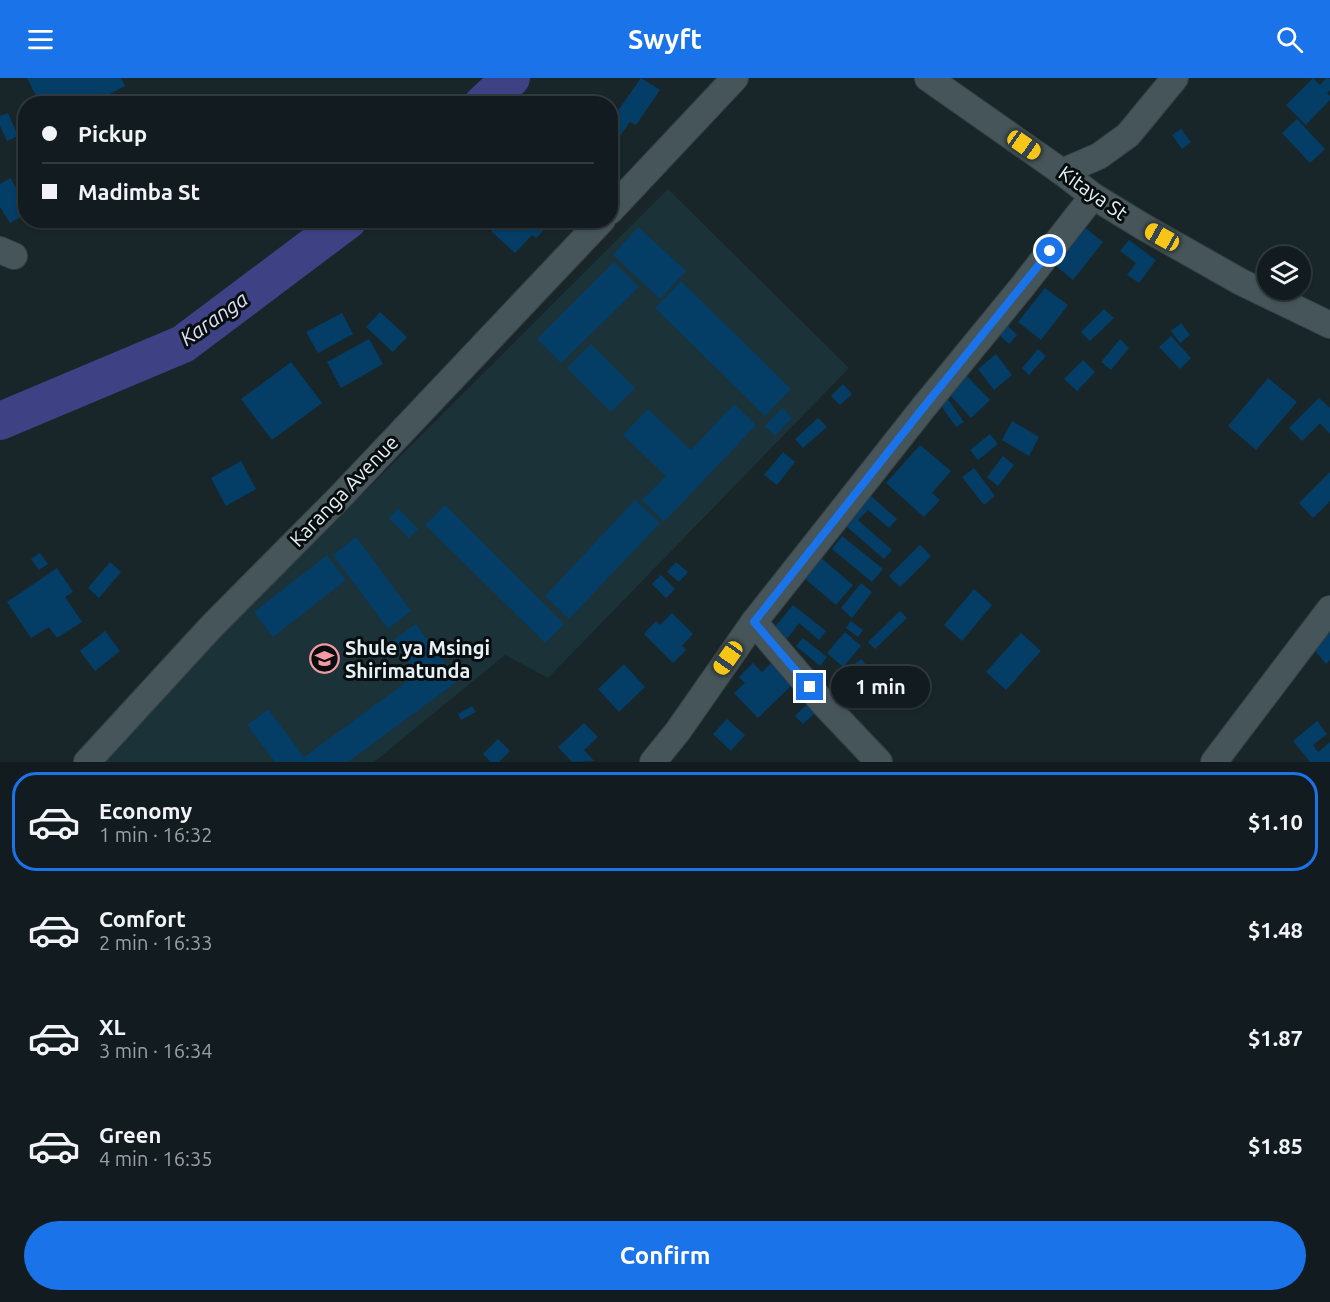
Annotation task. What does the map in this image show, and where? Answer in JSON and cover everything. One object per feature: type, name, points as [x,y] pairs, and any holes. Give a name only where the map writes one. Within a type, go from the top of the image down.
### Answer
[{"type":"street","points":[[618,202],[735,78]]},
{"type":"street","name":"Kitaya St","points":[[928,78],[1093,196],[1241,282],[1330,325]]},
{"type":"street","points":[[1062,172],[1099,156],[1128,135],[1175,78]]},
{"type":"street","points":[[653,762],[678,731],[754,622],[1093,196]]},
{"type":"street","name":"Karanga Avenue","points":[[87,762],[212,626],[341,496],[594,228]]},
{"type":"street","points":[[1214,762],[1330,609]]},
{"type":"street","points":[[754,622],[824,704],[879,762]]},
{"type":"shaded area","points":[[668,189],[849,368],[548,678],[505,655],[374,762],[105,762],[224,632]]},
{"type":"building","points":[[27,78],[121,78],[125,86],[106,96],[36,96]]},
{"type":"building","points":[[641,78],[660,90],[636,125],[630,122],[620,136],[618,135],[618,111]]},
{"type":"building","points":[[1313,78],[1320,85],[1326,78],[1330,79],[1330,90],[1327,93],[1330,100],[1306,125],[1286,105]]},
{"type":"building","points":[[8,113],[18,136],[7,141],[0,126],[0,116]]},
{"type":"building","points":[[1297,119],[1325,149],[1310,163],[1282,133]]},
{"type":"building","points":[[1181,129],[1191,142],[1182,149],[1172,135]]},
{"type":"building","points":[[10,178],[18,191],[18,218],[10,223],[0,207],[0,184]]},
{"type":"building","points":[[638,227],[686,271],[660,299],[613,255]]},
{"type":"building","points":[[1084,227],[1103,242],[1073,280],[1045,257]]},
{"type":"building","points":[[494,228],[546,228],[536,238],[532,235],[515,253],[491,231]]},
{"type":"building","points":[[1129,240],[1156,260],[1139,283],[1127,275],[1136,263],[1120,251]]},
{"type":"building","points":[[614,262],[639,287],[561,363],[537,339]]},
{"type":"building","points":[[681,281],[791,389],[765,416],[655,308]]},
{"type":"building","points":[[1045,288],[1068,305],[1041,340],[1018,322]]},
{"type":"building","points":[[1104,309],[1114,318],[1090,341],[1081,332]]},
{"type":"building","points":[[380,312],[407,337],[393,352],[366,327]]},
{"type":"building","points":[[342,313],[353,334],[318,353],[306,332]]},
{"type":"building","points":[[1001,319],[1017,335],[1009,344],[992,328]]},
{"type":"building","points":[[1181,323],[1190,335],[1180,343],[1171,331]]},
{"type":"building","points":[[1171,336],[1191,358],[1180,369],[1159,347]]},
{"type":"building","points":[[369,339],[383,364],[341,388],[327,362]]},
{"type":"building","points":[[1120,339],[1129,348],[1111,370],[1101,362]]},
{"type":"building","points":[[591,344],[635,388],[611,412],[567,368]]},
{"type":"building","points":[[1038,349],[1046,356],[1029,375],[1022,368]]},
{"type":"building","points":[[996,354],[1012,375],[994,390],[978,369]]},
{"type":"building","points":[[1083,360],[1095,372],[1077,391],[1064,379]]},
{"type":"building","points":[[291,362],[322,403],[272,440],[241,399]]},
{"type":"building","points":[[967,376],[990,400],[971,418],[949,394]]},
{"type":"building","points":[[1268,378],[1297,402],[1256,450],[1228,426]]},
{"type":"building","points":[[843,384],[852,394],[840,405],[831,396]]},
{"type":"building","points":[[945,395],[964,422],[956,427],[937,400]]},
{"type":"building","points":[[1319,398],[1330,408],[1330,434],[1320,423],[1302,441],[1289,428]]},
{"type":"building","points":[[734,404],[756,425],[664,522],[642,500],[666,476],[623,435],[648,409],[691,450]]},
{"type":"building","points":[[782,408],[792,418],[775,436],[765,426]]},
{"type":"building","points":[[818,418],[827,427],[803,448],[795,439]]},
{"type":"building","points":[[1012,421],[1039,437],[1029,456],[1002,440]]},
{"type":"building","points":[[990,434],[998,444],[978,460],[970,450]]},
{"type":"building","points":[[920,445],[951,471],[932,493],[940,500],[924,517],[886,483]]},
{"type":"building","points":[[783,452],[795,462],[777,485],[764,475]]},
{"type":"building","points":[[1003,456],[1014,465],[998,486],[987,477]]},
{"type":"building","points":[[241,461],[256,489],[226,506],[211,478]]},
{"type":"building","points":[[974,468],[995,496],[984,505],[962,477]]},
{"type":"building","points":[[1330,472],[1330,501],[1313,518],[1299,503]]},
{"type":"building","points":[[864,490],[897,519],[889,528],[868,510],[858,520],[892,550],[884,559],[838,519]]},
{"type":"building","points":[[635,500],[660,523],[569,619],[545,596]]},
{"type":"building","points":[[445,505],[564,624],[545,643],[425,525]]},
{"type":"building","points":[[398,508],[418,529],[409,538],[389,518]]},
{"type":"building","points":[[842,536],[883,569],[872,582],[832,549]]},
{"type":"building","points":[[356,537],[411,611],[388,629],[333,555]]},
{"type":"building","points":[[920,545],[931,556],[900,587],[889,576]]},
{"type":"building","points":[[40,553],[48,564],[39,570],[31,559]]},
{"type":"building","points":[[327,555],[346,580],[273,637],[254,612]]},
{"type":"building","points":[[820,557],[853,585],[836,605],[803,577]]},
{"type":"building","points":[[110,562],[121,572],[99,598],[88,588]]},
{"type":"building","points":[[676,562],[688,572],[679,582],[667,572]]},
{"type":"building","points":[[57,568],[73,592],[65,597],[82,622],[57,638],[49,627],[31,638],[7,602]]},
{"type":"building","points":[[661,575],[675,589],[666,598],[652,584]]},
{"type":"building","points":[[861,583],[872,592],[852,618],[841,608]]},
{"type":"building","points":[[974,589],[992,605],[962,641],[944,625]]},
{"type":"building","points":[[793,605],[826,631],[819,640],[799,623],[787,639],[774,628]]},
{"type":"building","points":[[900,611],[907,618],[875,649],[868,642]]},
{"type":"building","points":[[672,613],[693,634],[682,646],[686,650],[673,663],[644,634],[656,621],[660,625]]},
{"type":"building","points":[[851,621],[863,630],[858,637],[846,628]]},
{"type":"building","points":[[416,624],[458,681],[348,762],[275,762],[247,725],[268,709],[304,757],[417,674],[392,641]]},
{"type":"building","points":[[1330,628],[1330,660],[1326,664],[1310,645]]},
{"type":"building","points":[[105,631],[120,651],[95,671],[80,651]]},
{"type":"building","points":[[845,632],[861,646],[843,667],[827,653]]},
{"type":"building","points":[[1021,633],[1041,651],[1006,690],[986,672]]},
{"type":"building","points":[[803,638],[827,657],[820,666],[796,646]]},
{"type":"building","points":[[861,659],[869,668],[861,675],[853,665]]},
{"type":"building","points":[[772,662],[793,684],[758,718],[734,693],[745,683],[739,677],[753,663],[762,672]]},
{"type":"building","points":[[624,664],[645,687],[619,712],[598,689]]},
{"type":"building","points":[[898,667],[905,676],[895,684],[888,674]]},
{"type":"building","points":[[873,687],[880,695],[867,707],[860,699]]},
{"type":"building","points":[[806,705],[815,713],[803,724],[795,716]]},
{"type":"building","points":[[472,706],[476,712],[461,720],[458,714]]},
{"type":"building","points":[[727,719],[745,735],[731,751],[713,734]]},
{"type":"building","points":[[1317,721],[1327,734],[1313,745],[1318,752],[1330,742],[1330,762],[1310,762],[1293,741]]},
{"type":"building","points":[[584,723],[598,737],[584,750],[594,761],[572,762],[558,747]]},
{"type":"building","points":[[498,739],[510,751],[499,762],[491,762],[483,754]]},
{"type":"waterway","name":"Karanga","points":[[492,96],[511,78]]},
{"type":"waterway","name":"Karanga","points":[[0,421],[183,344],[337,228]]},
{"type":"place","name":"Shule ya Msingi Shirimatunda","points":[[324,659]]},
{"type":"route","points":[[810,687],[754,622],[1050,251]]}]
